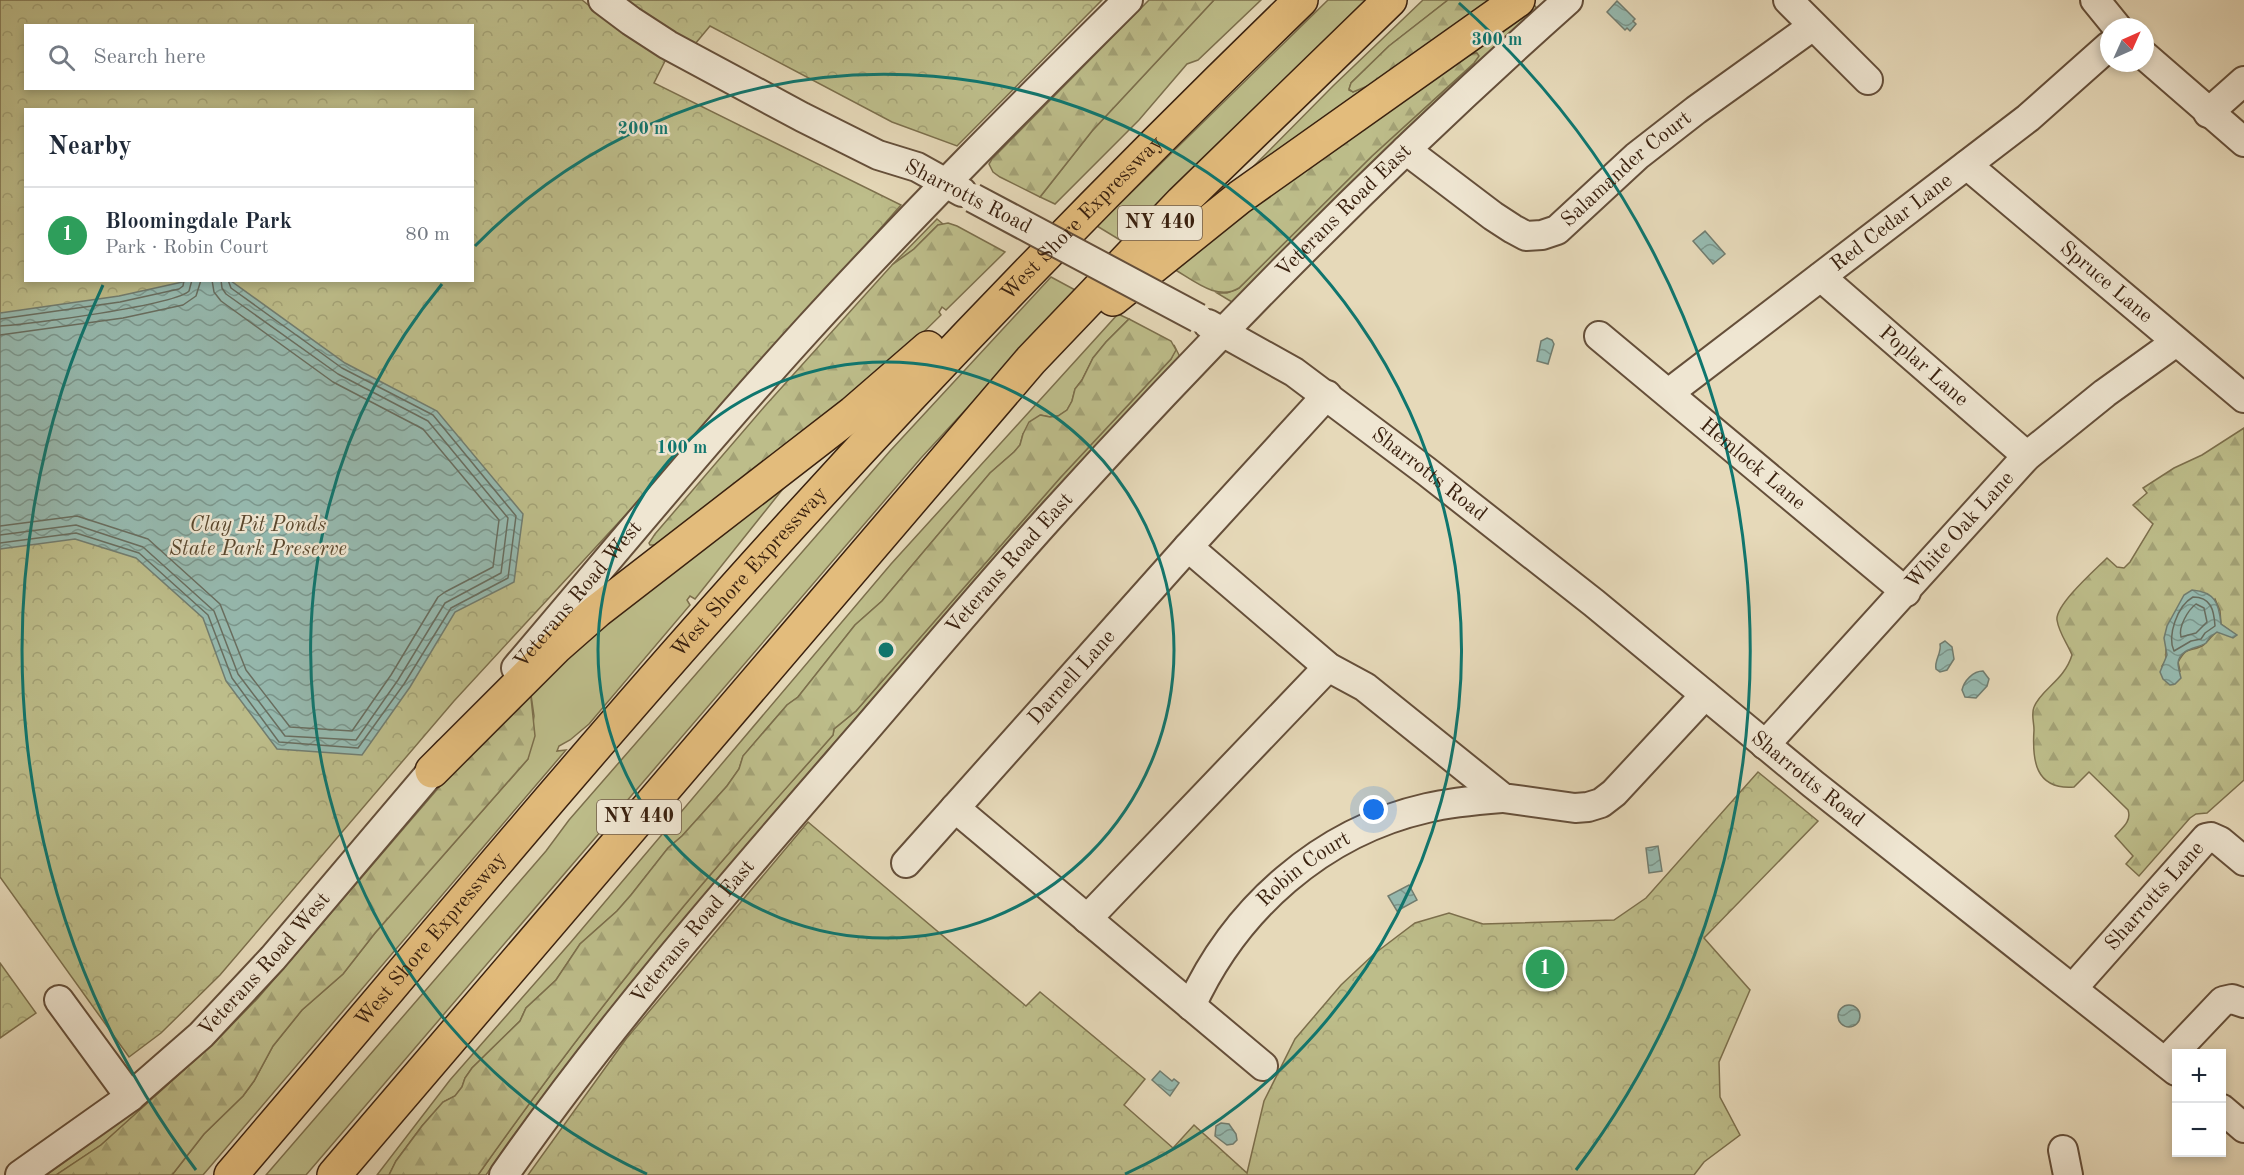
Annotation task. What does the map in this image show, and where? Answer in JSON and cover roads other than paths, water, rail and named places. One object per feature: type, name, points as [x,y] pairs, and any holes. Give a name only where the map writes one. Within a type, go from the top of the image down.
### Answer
[{"type":"highway","name":"West Shore Expressway","points":[[231,1175],[777,540],[953,351],[1211,86],[1301,0]]},
{"type":"highway","name":"NY 440","points":[[334,1175],[1031,360],[1255,128],[1390,0]]},
{"type":"highway","points":[[945,461],[1043,369],[1117,295],[1160,260],[1270,175],[1518,0]]},
{"type":"highway","points":[[432,771],[556,647],[590,617],[877,394],[980,298],[1103,174],[1211,86]]},
{"type":"street","name":"Sharrotts Road","points":[[603,0],[668,45],[878,155],[917,167],[1294,372],[1540,560],[1765,745],[2171,1067]]},
{"type":"street","name":"Veterans Road West","points":[[20,1175],[130,1097],[176,1059],[233,1002],[766,376],[900,230],[1128,0]]},
{"type":"street","name":"Veterans Road East","points":[[504,1175],[628,1009],[726,891],[1039,529],[1297,256],[1406,150],[1568,0]]},
{"type":"street","points":[[1788,0],[1868,80]]},
{"type":"street","points":[[2096,0],[2110,18]]},
{"type":"street","name":"Salamander Court","points":[[1406,150],[1501,222],[1526,236],[1542,235],[1557,230],[1637,156],[1696,110],[1813,26]]},
{"type":"street","name":"Red Cedar Lane","points":[[1670,392],[2028,118],[2100,54]]},
{"type":"street","points":[[2154,64],[2244,142]]},
{"type":"street","points":[[2208,113],[2244,81]]},
{"type":"street","name":"Spruce Lane","points":[[1967,165],[2244,398]]},
{"type":"street","name":"Poplar Lane","points":[[1821,277],[2027,456]]},
{"type":"street","name":"Hemlock Lane","points":[[1599,336],[1670,392],[1906,592]]},
{"type":"street","name":"White Oak Lane","points":[[1765,745],[2027,456],[2105,393],[2176,342]]},
{"type":"street","name":"Darnell Lane","points":[[906,863],[1327,395]]},
{"type":"street","points":[[1188,547],[1328,667],[1365,687],[1503,798]]},
{"type":"street","points":[[1087,919],[1328,667]]},
{"type":"street","name":"Robin Court","points":[[1191,1006],[1222,948],[1250,913],[1282,882],[1314,857],[1348,837],[1397,816],[1461,801],[1503,798],[1575,808],[1601,803],[1614,793],[1704,695]]},
{"type":"street","points":[[955,808],[1263,1066]]},
{"type":"street","name":"Sharrotts Lane","points":[[2073,988],[2206,838],[2211,837],[2220,841],[2244,861]]},
{"type":"street","points":[[2171,1067],[2223,1001],[2232,999],[2244,1003]]},
{"type":"street","points":[[59,1000],[130,1097]]},
{"type":"street","points":[[2226,1112],[2244,1128]]},
{"type":"water","points":[[1617,1],[1635,19],[1633,21],[1636,24],[1630,31],[1627,28],[1625,30],[1607,12]]},
{"type":"water","points":[[1705,231],[1725,254],[1713,264],[1693,241]]},
{"type":"water","points":[[182,282],[232,282],[345,363],[437,411],[523,514],[514,582],[455,612],[410,687],[362,755],[277,749],[226,681],[203,618],[136,558],[75,539],[0,549],[0,313],[119,296]]},
{"type":"water","points":[[1547,338],[1554,344],[1548,364],[1537,361],[1541,341]]},
{"type":"water","points":[[2192,590],[2211,596],[2219,610],[2221,624],[2237,635],[2233,638],[2217,632],[2206,643],[2182,654],[2178,663],[2181,678],[2175,684],[2170,685],[2163,679],[2160,672],[2167,655],[2164,638],[2167,626],[2184,595]]},
{"type":"water","points":[[1945,641],[1952,647],[1954,659],[1947,670],[1940,672],[1936,669],[1936,663],[1940,644]]},
{"type":"water","points":[[1983,671],[1989,679],[1987,686],[1976,698],[1965,697],[1962,690],[1967,680],[1972,675]]},
{"type":"water","points":[[1658,846],[1662,871],[1649,873],[1646,848]]},
{"type":"water","points":[[1409,885],[1417,900],[1397,911],[1388,896]]},
{"type":"water","points":[[1849,1005],[1857,1008],[1860,1016],[1857,1024],[1849,1027],[1841,1024],[1838,1016],[1841,1008]]},
{"type":"water","points":[[1160,1071],[1172,1081],[1174,1079],[1179,1083],[1170,1096],[1152,1080]]},
{"type":"water","points":[[1221,1123],[1229,1124],[1236,1134],[1237,1140],[1233,1144],[1227,1145],[1215,1136],[1216,1126]]},
{"type":"place","name":"Bloomingdale Park","points":[[1545,969]]},
{"type":"park label","name":"Clay Pit Ponds State Park Preserve","points":[[258,537]]}]
